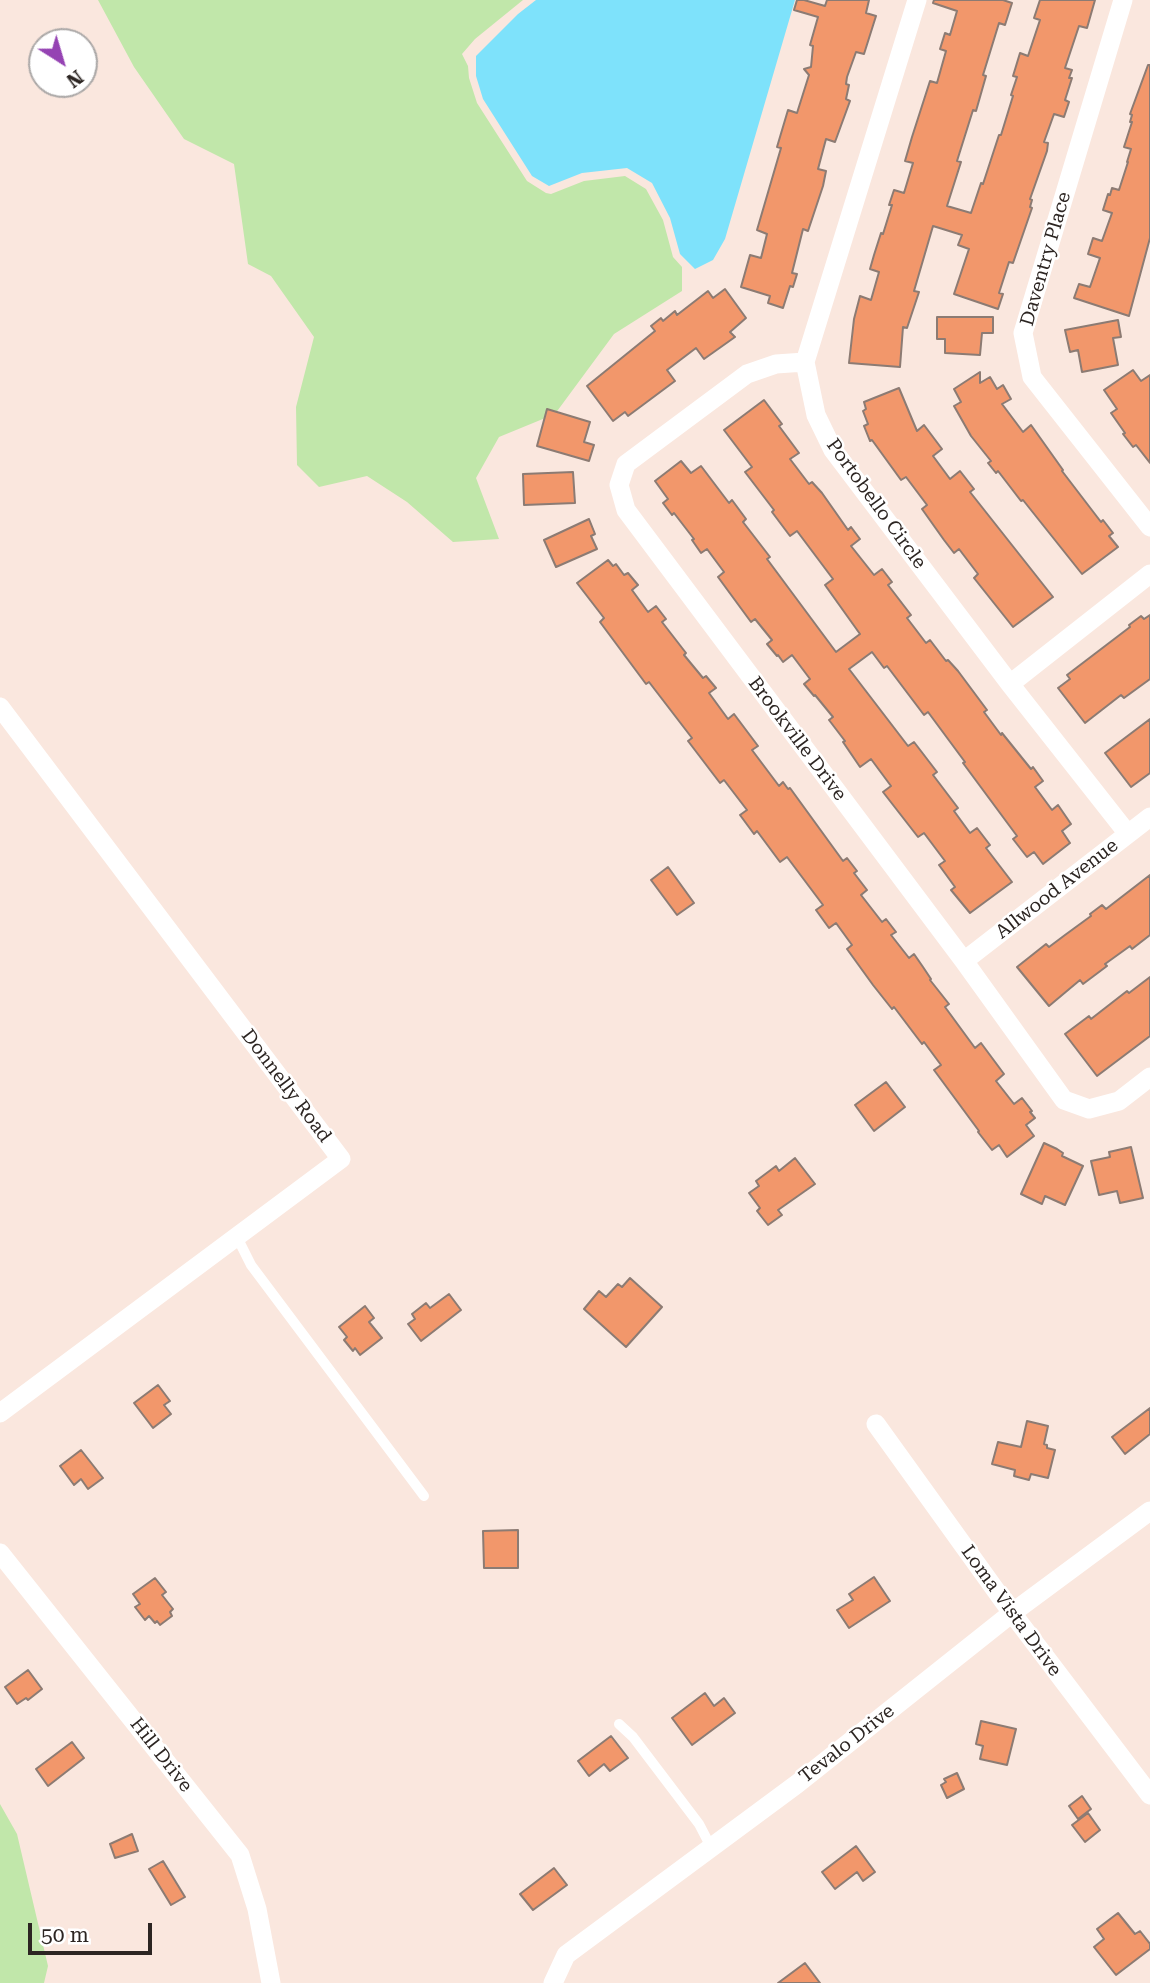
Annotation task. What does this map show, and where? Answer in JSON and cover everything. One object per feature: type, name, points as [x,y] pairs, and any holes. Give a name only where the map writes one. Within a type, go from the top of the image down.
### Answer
[{"type":"street","name":"Portobello Circle","points":[[917,0],[806,362],[816,415],[833,450],[1010,684],[1128,834]]},
{"type":"street","name":"Daventry Place","points":[[1123,0],[1023,333],[1032,377],[1150,527]]},
{"type":"street","name":"Brookville Drive","points":[[806,362],[776,364],[747,374],[626,464],[619,485],[626,510],[964,961],[1064,1100],[1089,1109],[1119,1101],[1150,1077]]},
{"type":"street","points":[[1010,684],[1150,574]]},
{"type":"street","name":"Donnelly Road","points":[[0,707],[341,1159],[0,1413]]},
{"type":"street","name":"Allwood Avenue","points":[[964,961],[1150,817]]},
{"type":"street","name":"Loma Vista Drive","points":[[876,1424],[1012,1613],[1150,1795]]},
{"type":"street","name":"Tevalo Drive","points":[[553,1983],[566,1955],[797,1784],[1012,1613],[1150,1511]]},
{"type":"street","name":"Hill Drive","points":[[0,1553],[240,1855],[257,1909],[271,1983]]},
{"type":"lane","points":[[237,1237],[251,1265],[424,1496]]},
{"type":"lane","points":[[619,1724],[633,1737],[692,1816],[711,1847]]},
{"type":"green space","points":[[98,0],[523,0],[475,39],[462,54],[468,66],[477,103],[527,181],[546,193],[551,194],[584,181],[625,176],[646,189],[663,220],[673,257],[682,267],[682,291],[614,334],[555,414],[499,437],[476,478],[499,539],[453,542],[407,502],[367,476],[319,487],[297,465],[296,407],[314,337],[271,276],[248,264],[234,164],[184,139],[134,67]]},
{"type":"green space","points":[[0,1804],[17,1834],[48,1966],[44,1983],[0,1983]]},
{"type":"water","points":[[536,0],[795,0],[725,239],[713,260],[695,269],[680,254],[670,218],[652,183],[627,168],[582,173],[549,186],[532,176],[483,99],[476,76],[476,56]]},
{"type":"building","points":[[797,0],[825,6],[827,0],[869,0],[866,13],[876,16],[864,54],[856,52],[847,77],[846,84],[849,85],[846,99],[850,101],[835,142],[826,139],[818,169],[826,171],[823,186],[808,231],[803,229],[792,273],[797,274],[783,308],[768,303],[770,296],[741,287],[750,255],[761,258],[767,234],[757,230],[781,148],[777,147],[788,110],[797,113],[809,75],[804,69],[811,67],[813,46],[810,45],[818,17],[794,10]]},
{"type":"building","points":[[934,0],[1003,0],[1012,3],[1005,25],[999,23],[983,75],[986,76],[976,111],[973,110],[957,161],[961,162],[947,206],[971,213],[1013,96],[1011,95],[1017,77],[1013,76],[1020,53],[1028,56],[1040,20],[1034,18],[1040,0],[1095,0],[1087,28],[1079,26],[1065,68],[1072,70],[1065,100],[1069,102],[1064,117],[1054,114],[1044,142],[1048,143],[1047,151],[1030,199],[1032,208],[1013,263],[1009,262],[999,293],[1003,294],[998,309],[954,294],[969,249],[958,245],[962,235],[933,226],[914,291],[919,292],[907,328],[903,327],[900,367],[849,363],[854,319],[860,296],[871,300],[879,272],[870,269],[874,255],[892,205],[889,205],[894,190],[904,193],[913,163],[905,161],[930,81],[937,83],[946,51],[940,49],[945,33],[950,35],[957,11],[933,3]]},
{"type":"building","points":[[1148,65],[1150,238],[1129,316],[1074,298],[1079,284],[1090,287],[1100,258],[1088,254],[1093,238],[1102,241],[1112,213],[1103,210],[1112,188],[1119,190],[1128,162],[1131,149],[1124,147],[1132,122],[1130,114]]},
{"type":"building","points":[[725,289],[746,318],[730,332],[735,337],[704,359],[696,348],[667,370],[675,381],[628,416],[625,412],[613,421],[587,386],[655,331],[651,326],[661,318],[663,321],[675,311],[677,315],[708,291],[713,298]]},
{"type":"building","points":[[937,317],[993,317],[993,333],[982,333],[980,355],[945,353],[945,339],[937,339]]},
{"type":"building","points":[[1118,320],[1121,337],[1113,338],[1118,365],[1082,372],[1078,350],[1070,352],[1065,330]]},
{"type":"building","points":[[1133,370],[1141,381],[1150,375],[1150,463],[1123,434],[1125,433],[1111,413],[1117,409],[1104,390]]},
{"type":"building","points":[[980,372],[980,383],[990,377],[997,389],[1003,385],[1011,399],[1002,404],[1023,432],[1031,425],[1062,471],[1101,522],[1103,520],[1113,533],[1109,536],[1118,547],[1082,574],[1023,500],[1021,501],[998,471],[996,473],[988,463],[991,461],[971,436],[954,406],[961,402],[954,389]]},
{"type":"building","points":[[899,388],[917,431],[924,425],[942,449],[933,456],[950,479],[960,471],[974,489],[970,492],[1053,597],[1013,627],[974,578],[978,574],[959,549],[954,553],[944,540],[922,509],[927,505],[906,477],[901,480],[872,440],[870,441],[864,426],[868,424],[863,411],[866,409],[864,402]]},
{"type":"building","points":[[764,400],[799,453],[790,459],[809,484],[812,482],[822,493],[848,530],[851,527],[860,539],[851,546],[874,575],[882,569],[892,582],[888,585],[911,615],[907,618],[926,643],[930,640],[946,661],[958,671],[987,710],[984,712],[1001,735],[1002,733],[1043,781],[1035,787],[1052,810],[1058,805],[1071,824],[1062,831],[1070,843],[1043,864],[1034,852],[1027,857],[1013,839],[1017,836],[963,763],[965,762],[928,712],[924,715],[887,666],[884,668],[872,652],[849,669],[908,746],[914,742],[937,772],[933,775],[958,808],[954,811],[970,833],[977,828],[990,845],[986,848],[1012,882],[970,913],[951,890],[955,887],[939,865],[945,861],[924,833],[918,837],[883,792],[891,786],[871,759],[860,767],[829,720],[833,717],[804,684],[810,679],[792,655],[783,662],[777,656],[767,644],[772,640],[755,619],[751,622],[718,577],[724,572],[707,549],[701,553],[692,540],[694,539],[663,503],[668,499],[655,481],[681,461],[691,473],[701,466],[729,503],[732,500],[746,519],[743,522],[770,557],[767,559],[836,652],[860,634],[825,585],[833,579],[797,531],[790,536],[772,512],[774,510],[745,472],[752,467],[724,430]]},
{"type":"building","points":[[547,409],[590,422],[584,442],[594,445],[589,461],[537,446]]},
{"type":"building","points":[[573,472],[575,503],[524,505],[523,474]]},
{"type":"building","points":[[589,519],[595,534],[591,536],[597,549],[556,567],[544,540]]},
{"type":"building","points":[[608,560],[613,566],[616,564],[624,575],[628,573],[638,585],[632,590],[648,612],[656,606],[666,619],[662,622],[686,653],[684,655],[703,678],[706,676],[716,688],[709,693],[728,719],[734,714],[758,746],[752,750],[779,786],[783,782],[790,788],[843,861],[847,858],[857,871],[854,873],[867,890],[861,895],[882,922],[886,919],[896,932],[891,935],[909,958],[914,954],[949,1004],[945,1007],[975,1048],[981,1043],[1004,1074],[996,1081],[1014,1104],[1022,1098],[1032,1111],[1030,1112],[1035,1118],[1026,1125],[1034,1136],[1007,1157],[999,1145],[992,1150],[978,1132],[934,1070],[941,1065],[873,985],[847,949],[852,945],[836,923],[829,928],[816,910],[823,905],[787,857],[780,862],[757,831],[754,834],[740,815],[747,810],[724,780],[720,783],[688,741],[692,738],[649,682],[646,684],[600,622],[604,618],[577,583]]},
{"type":"building","points":[[1150,615],[1150,679],[1124,698],[1121,695],[1085,723],[1058,688],[1070,679],[1067,675],[1130,627],[1129,625],[1141,616],[1144,619]]},
{"type":"building","points":[[1150,719],[1150,773],[1131,787],[1105,753]]},
{"type":"building","points":[[668,867],[694,903],[677,915],[651,880]]},
{"type":"building","points":[[1150,875],[1150,935],[1105,964],[1107,966],[1083,984],[1080,980],[1049,1006],[1017,967],[1046,944],[1049,947],[1102,905],[1106,909]]},
{"type":"building","points":[[1150,977],[1150,1036],[1097,1076],[1065,1034]]},
{"type":"building","points":[[886,1082],[905,1107],[874,1131],[855,1105]]},
{"type":"building","points":[[1044,1143],[1083,1166],[1065,1205],[1045,1196],[1042,1204],[1021,1194]]},
{"type":"building","points":[[1131,1147],[1143,1198],[1120,1203],[1117,1191],[1099,1195],[1091,1161],[1110,1157],[1109,1152]]},
{"type":"building","points":[[795,1158],[815,1184],[778,1210],[782,1215],[768,1225],[757,1211],[760,1208],[749,1193],[759,1186],[756,1181],[776,1166],[779,1171]]},
{"type":"building","points":[[630,1278],[662,1307],[626,1347],[584,1309],[599,1291],[606,1297],[618,1284],[622,1287]]},
{"type":"building","points":[[449,1294],[461,1310],[421,1341],[408,1324],[415,1319],[412,1314],[426,1303],[430,1308]]},
{"type":"building","points":[[365,1306],[374,1318],[369,1322],[382,1338],[360,1355],[344,1340],[347,1337],[339,1327]]},
{"type":"building","points":[[158,1385],[170,1401],[164,1405],[171,1414],[153,1428],[134,1403]]},
{"type":"building","points":[[1150,1408],[1150,1434],[1125,1454],[1112,1437]]},
{"type":"building","points":[[1027,1421],[1048,1426],[1044,1444],[1055,1450],[1048,1478],[1031,1474],[1029,1480],[1014,1476],[1015,1470],[992,1464],[998,1442],[1021,1447]]},
{"type":"building","points":[[81,1450],[103,1478],[88,1489],[81,1479],[74,1485],[60,1466]]},
{"type":"building","points":[[518,1530],[518,1568],[484,1568],[483,1531]]},
{"type":"building","points":[[874,1577],[890,1601],[849,1628],[837,1610],[853,1600],[849,1594]]},
{"type":"building","points":[[155,1578],[166,1592],[162,1595],[173,1609],[170,1612],[172,1616],[160,1625],[149,1616],[145,1620],[135,1607],[140,1604],[133,1594]]},
{"type":"building","points":[[28,1670],[42,1689],[28,1700],[26,1698],[17,1704],[5,1687]]},
{"type":"building","points":[[705,1693],[714,1706],[724,1698],[735,1713],[692,1745],[672,1718]]},
{"type":"building","points":[[981,1721],[1016,1729],[1007,1765],[980,1759],[983,1746],[976,1744]]},
{"type":"building","points":[[611,1736],[628,1758],[610,1771],[604,1764],[589,1776],[578,1761]]},
{"type":"building","points":[[72,1742],[84,1758],[48,1786],[36,1769]]},
{"type":"building","points":[[957,1773],[964,1789],[947,1798],[941,1785],[946,1782],[944,1779]]},
{"type":"building","points":[[1082,1796],[1091,1809],[1078,1819],[1069,1806]]},
{"type":"building","points":[[1088,1813],[1100,1830],[1085,1842],[1072,1825]]},
{"type":"building","points":[[132,1834],[138,1851],[115,1858],[110,1844]]},
{"type":"building","points":[[856,1846],[875,1872],[863,1881],[857,1872],[835,1889],[822,1872]]},
{"type":"building","points":[[163,1861],[185,1897],[171,1905],[149,1869]]},
{"type":"building","points":[[554,1868],[567,1885],[533,1910],[520,1894]]},
{"type":"building","points":[[1118,1913],[1135,1934],[1140,1931],[1150,1944],[1150,1949],[1116,1975],[1094,1947],[1104,1939],[1097,1929]]},
{"type":"building","points":[[805,1963],[820,1983],[778,1983]]}]
